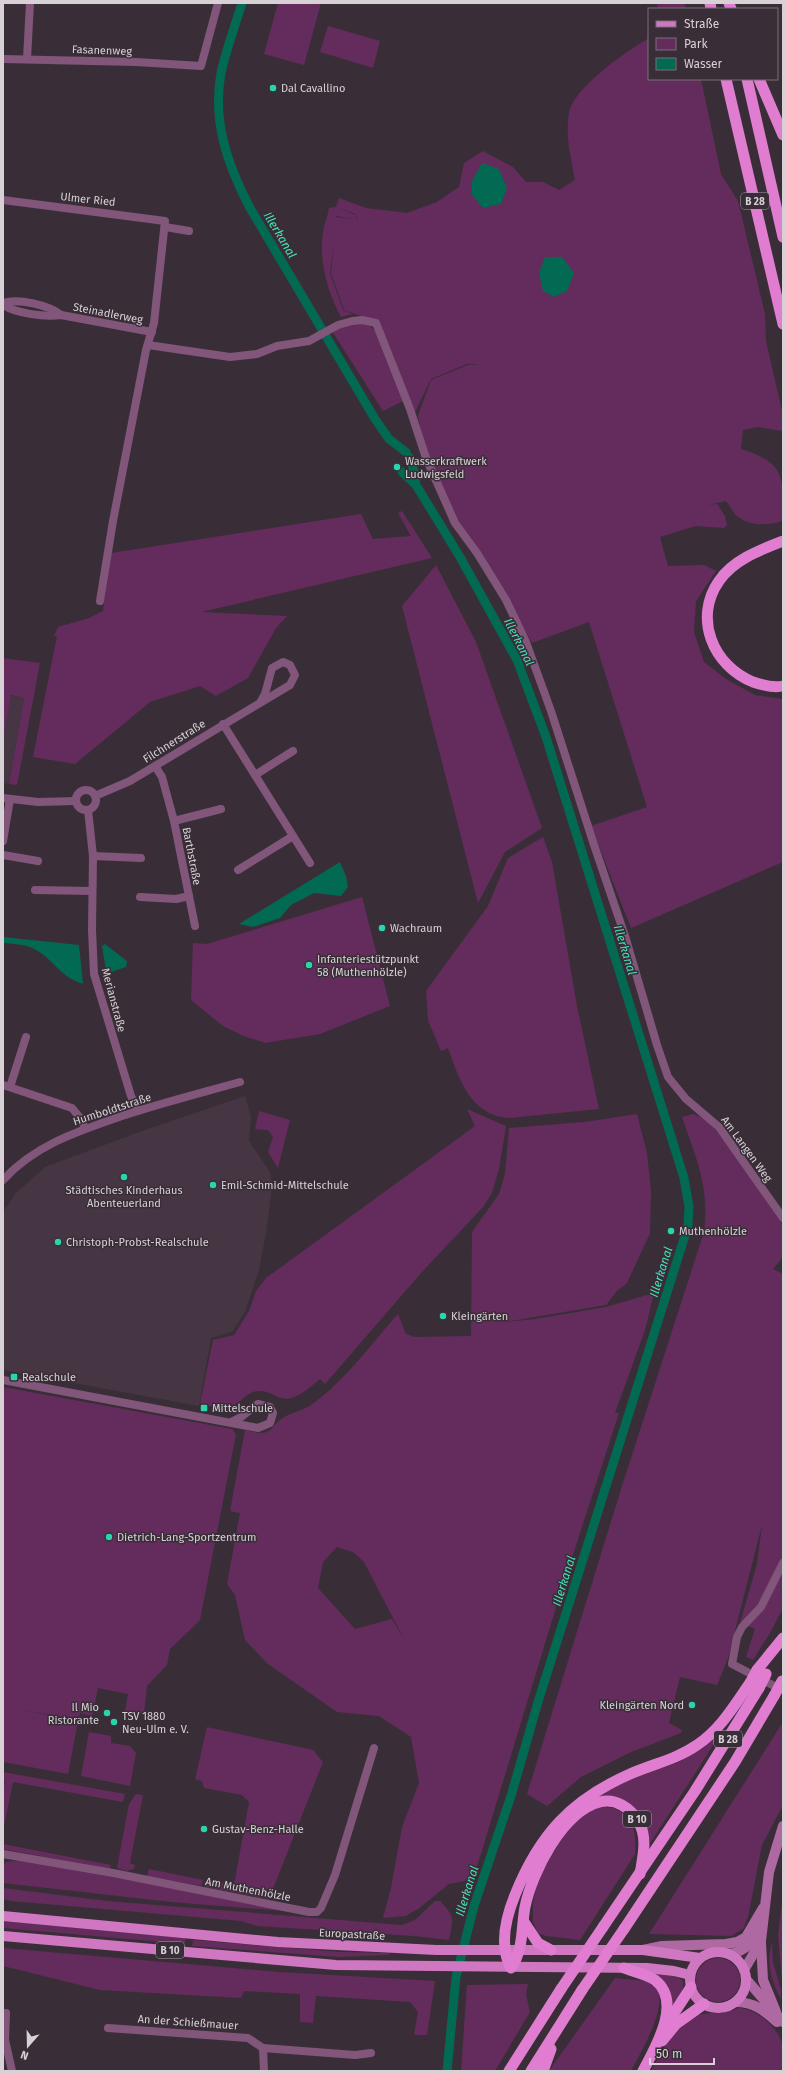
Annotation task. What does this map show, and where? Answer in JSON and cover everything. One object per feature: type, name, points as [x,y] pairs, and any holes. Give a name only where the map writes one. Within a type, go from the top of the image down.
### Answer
[{"type":"highway","name":"B 28","points":[[726,80],[783,324]]},
{"type":"highway","name":"B 28","points":[[747,80],[783,237]]},
{"type":"highway","points":[[759,80],[783,135]]},
{"type":"highway","points":[[783,541],[735,564],[719,580],[709,601],[707,612],[710,638],[716,652],[723,662],[734,671],[758,684],[783,686]]},
{"type":"highway","points":[[511,1968],[505,1950],[506,1933],[512,1902],[530,1861],[553,1827],[572,1808],[588,1797],[632,1773],[685,1753],[710,1735],[754,1686],[783,1639]]},
{"type":"highway","name":"B 28","points":[[640,1874],[695,1791],[754,1686]]},
{"type":"highway","name":"B 28","points":[[558,2029],[582,1990],[735,1762],[780,1687]]},
{"type":"highway","name":"B 10","points":[[509,2071],[561,1989],[640,1874],[644,1845],[643,1833],[638,1822],[627,1808],[618,1803],[607,1801],[595,1803],[578,1813],[569,1822],[550,1847],[533,1879],[525,1909],[520,1950],[511,1968]]},
{"type":"highway","points":[[524,1922],[538,1943],[551,1950]]},
{"type":"highway","points":[[624,1968],[646,1975],[655,1980],[662,1987],[667,2004],[663,2030]]},
{"type":"highway","points":[[643,2071],[663,2030],[691,1987]]},
{"type":"highway","points":[[653,2053],[676,2024],[704,2004]]},
{"type":"highway","points":[[531,2071],[558,2029]]},
{"type":"highway","points":[[543,2071],[558,2029]]},
{"type":"main road","points":[[776,2012],[763,1980],[761,1941],[769,1872],[783,1826]]},
{"type":"main road","points":[[642,1950],[662,1946],[726,1944],[737,1942],[746,1936],[765,1905]]},
{"type":"main road","name":"Europastraße","points":[[4,1915],[278,1942],[436,1950],[642,1950],[700,1958]]},
{"type":"main road","points":[[730,1954],[739,1952],[746,1948],[763,1923]]},
{"type":"main road","name":"B 10","points":[[3,1936],[336,1965],[624,1968],[674,1970],[690,1975]]},
{"type":"main road","points":[[736,2002],[745,1988],[745,1974],[761,1941]]},
{"type":"main road","name":"B 10","points":[[700,1958],[714,1952],[730,1954]]},
{"type":"main road","points":[[730,1954],[741,1963],[745,1974],[783,2022]]},
{"type":"main road","points":[[700,1958],[692,1968],[690,1975],[691,1987],[698,2000],[710,2007],[724,2007],[736,2002],[756,2006],[764,2010],[783,2028]]},
{"type":"street","points":[[28,59],[30,3]]},
{"type":"street","name":"Fasanenweg","points":[[3,59],[136,62],[201,66],[218,3]]},
{"type":"street","name":"Ulmer Ried","points":[[3,200],[165,221],[165,227],[190,232]]},
{"type":"street","points":[[100,601],[113,521],[148,345],[155,317],[165,227]]},
{"type":"street","name":"Steinadlerweg","points":[[3,304],[10,300],[48,307],[61,315],[152,332]]},
{"type":"street","name":"Am Langen Weg","points":[[148,345],[230,357],[258,354],[277,346],[311,340],[333,328],[352,321],[362,320],[374,322],[378,325],[410,408],[426,458],[455,523],[502,593],[526,642],[551,711],[625,936],[668,1077],[686,1099],[719,1127],[783,1218]]},
{"type":"street","name":"Filchnerstraße","points":[[96,796],[124,784],[155,766],[292,682],[295,675],[290,665],[283,662],[272,668],[265,694],[261,701]]},
{"type":"street","points":[[223,724],[310,863]]},
{"type":"street","points":[[255,775],[293,751]]},
{"type":"street","name":"Barthstraße","points":[[155,766],[162,777],[174,821],[195,926]]},
{"type":"street","points":[[83,790],[90,791],[96,796],[96,804],[88,810],[81,809],[76,801],[78,794],[83,790]]},
{"type":"street","points":[[3,841],[6,798],[38,802],[76,801]]},
{"type":"street","name":"Barthstraße","points":[[174,821],[222,808]]},
{"type":"street","name":"Merianstraße","points":[[88,810],[93,856],[92,892],[94,974],[131,1096],[138,1111]]},
{"type":"street","points":[[238,870],[293,836]]},
{"type":"street","points":[[3,855],[38,861]]},
{"type":"street","points":[[93,856],[141,858]]},
{"type":"street","points":[[35,890],[92,892]]},
{"type":"street","name":"Barthstraße","points":[[140,897],[176,899],[189,896]]},
{"type":"street","points":[[26,1037],[6,1086],[72,1108],[81,1119],[85,1128]]},
{"type":"street","name":"Humboldtstraße","points":[[3,1180],[36,1151],[85,1128],[138,1111],[240,1082]]},
{"type":"street","points":[[3,1380],[262,1428],[267,1426],[272,1420],[272,1410],[264,1404],[255,1405],[241,1417],[231,1422]]},
{"type":"street","points":[[780,1687],[732,1664],[737,1637],[742,1627],[761,1606],[783,1563]]},
{"type":"street","name":"Am Muthenhölzle","points":[[3,1854],[113,1873],[309,1912],[317,1912],[324,1904],[336,1875],[374,1748]]},
{"type":"street","points":[[6,2013],[5,2040],[12,2071]]},
{"type":"street","name":"An der Schießmauer","points":[[108,2028],[248,2038],[263,2048],[355,2055],[371,2053]]},
{"type":"street","points":[[263,2048],[264,2071]]},
{"type":"shaded area","points":[[3,694],[24,698],[9,784],[3,783]]},
{"type":"shaded area","points":[[245,1096],[251,1117],[249,1141],[270,1172],[272,1187],[266,1233],[259,1270],[245,1312],[233,1331],[211,1338],[199,1406],[3,1370],[3,1212],[16,1193],[45,1167],[142,1131]]},
{"type":"green space","points":[[278,3],[321,3],[304,65],[264,54]]},
{"type":"green space","points":[[657,3],[684,3],[686,8],[658,8]]},
{"type":"green space","points":[[328,26],[380,41],[373,68],[320,52]]},
{"type":"green space","points":[[648,39],[648,80],[701,80],[721,174],[738,201],[765,314],[766,341],[783,415],[783,431],[758,427],[743,430],[741,449],[756,454],[767,460],[774,466],[779,474],[782,482],[783,493],[783,520],[772,524],[758,524],[745,521],[735,514],[726,501],[708,505],[717,504],[725,516],[727,525],[724,528],[696,526],[660,537],[668,566],[704,565],[716,571],[696,601],[694,632],[704,662],[726,679],[755,695],[783,699],[783,862],[631,928],[591,826],[647,807],[589,622],[532,643],[509,601],[469,539],[473,537],[469,538],[462,532],[430,478],[418,416],[431,380],[468,365],[480,364],[467,364],[431,379],[415,412],[378,322],[344,310],[331,273],[334,241],[330,273],[343,310],[353,314],[341,317],[336,307],[325,276],[322,254],[324,229],[329,208],[336,207],[339,198],[366,208],[407,213],[437,202],[459,187],[464,163],[483,151],[513,167],[526,182],[543,182],[559,190],[575,180],[569,146],[568,130],[569,113],[573,103],[591,81],[615,61]],"holes":[[[336,207],[356,214],[357,220],[356,215]]]},
{"type":"green space","points":[[366,323],[377,332],[403,401],[383,411],[332,331],[345,325]]},
{"type":"green space","points":[[402,511],[432,558],[201,612],[287,616],[276,628],[248,678],[216,696],[200,686],[150,702],[75,764],[33,757],[57,636],[54,636],[58,627],[89,618],[103,611],[111,553],[361,514],[373,539],[411,536],[398,513]]},
{"type":"green space","points":[[436,565],[476,642],[542,828],[505,852],[478,903],[402,606]]},
{"type":"green space","points":[[3,658],[40,663],[17,785],[9,784],[24,698],[11,695],[3,738]]},
{"type":"green space","points":[[543,837],[552,862],[577,1006],[599,1109],[509,1118],[496,1116],[485,1111],[468,1094],[457,1072],[448,1048],[441,1051],[428,1020],[426,991],[488,906],[508,858]]},
{"type":"green space","points":[[362,897],[390,1006],[320,1034],[265,1043],[244,1036],[223,1026],[191,1000],[193,943],[207,944]]},
{"type":"green space","points":[[467,1109],[506,1126],[499,1169],[492,1193],[483,1207],[421,1273],[325,1384],[320,1379],[307,1390],[297,1396],[287,1399],[264,1391],[254,1391],[234,1405],[226,1407],[200,1404],[213,1340],[234,1335],[249,1311],[256,1291],[266,1278],[475,1126]]},
{"type":"green space","points":[[259,1111],[290,1120],[278,1168],[268,1152],[273,1137],[268,1130],[255,1129]]},
{"type":"green space","points":[[637,1114],[647,1153],[651,1191],[650,1233],[627,1283],[617,1291],[606,1305],[505,1322],[535,1319],[606,1307],[654,1293],[645,1330],[615,1413],[619,1413],[557,1604],[475,1873],[469,1880],[449,1884],[418,1909],[405,1916],[383,1918],[391,1888],[402,1827],[419,1783],[411,1737],[379,1716],[337,1712],[268,1664],[245,1640],[235,1595],[227,1584],[240,1513],[230,1511],[245,1430],[262,1433],[266,1432],[286,1416],[311,1405],[323,1396],[357,1362],[398,1314],[406,1334],[415,1337],[471,1336],[472,1232],[499,1194],[505,1174],[509,1128],[585,1122]],"holes":[[[337,1547],[353,1552],[364,1562],[404,1639],[392,1619],[355,1629],[318,1588],[323,1562]]]},
{"type":"green space","points":[[693,1114],[706,1119],[723,1138],[783,1225],[783,1257],[773,1269],[783,1274],[783,1608],[770,1633],[753,1660],[746,1657],[755,1629],[740,1623],[757,1564],[762,1525],[728,1658],[717,1685],[680,1677],[669,1723],[682,1730],[681,1733],[629,1753],[581,1777],[547,1806],[527,1794],[622,1486],[704,1232],[705,1201],[703,1187],[697,1160],[682,1117]]},
{"type":"green space","name":"Dietrich-Lang-Sportzentrum","points":[[3,1387],[232,1429],[236,1434],[200,1620],[170,1649],[167,1665],[147,1686],[144,1714],[125,1711],[128,1694],[98,1688],[92,1716],[80,1713],[79,1720],[13,1708],[78,1721],[68,1774],[3,1762]]},
{"type":"green space","points":[[783,1722],[783,1805],[762,1845],[748,1917],[743,1929],[731,1936],[649,1934]]},
{"type":"green space","points":[[207,1727],[313,1750],[323,1762],[269,1899],[205,1887],[207,1881],[234,1885],[249,1802],[242,1795],[204,1788],[202,1781],[195,1779]]},
{"type":"green space","points":[[89,1732],[111,1736],[111,1743],[130,1746],[136,1753],[130,1786],[81,1776]]},
{"type":"green space","points":[[719,1736],[651,1842],[647,1842],[642,1819],[597,1797],[626,1781],[681,1761]]},
{"type":"green space","points":[[3,1772],[125,1794],[123,1802],[13,1782],[3,1831],[3,1791],[5,1780],[3,1780]]},
{"type":"green space","points":[[136,1794],[143,1795],[130,1863],[135,1865],[134,1869],[127,1871],[117,1868],[129,1804]]},
{"type":"green space","points":[[605,1807],[621,1812],[630,1822],[635,1837],[635,1854],[580,1940],[546,1936],[538,1933],[533,1922],[533,1903],[537,1882],[543,1870],[570,1826],[593,1809]]},
{"type":"green space","points":[[3,1844],[111,1865],[110,1869],[3,1849]]},
{"type":"green space","points":[[20,1860],[299,1912],[171,1902],[3,1883],[3,1865],[6,1862]]},
{"type":"green space","points":[[149,1869],[203,1880],[201,1886],[147,1876]]},
{"type":"green space","points":[[3,1888],[107,1901],[402,1925],[415,1920],[435,1901],[440,1901],[449,1911],[452,1922],[449,1940],[414,1936],[257,1926],[241,1921],[11,1901],[3,1899]]},
{"type":"green space","points":[[783,1895],[783,1995],[778,1935]]},
{"type":"green space","points":[[3,1921],[185,1938],[185,1944],[3,1928]]},
{"type":"green space","points":[[193,1940],[341,1952],[389,1953],[389,1955],[338,1957],[192,1946]]},
{"type":"green space","points":[[772,1942],[773,1962],[781,1990],[781,1999],[770,1971],[769,1957]]},
{"type":"green space","points":[[3,1948],[279,1972],[435,1981],[427,2035],[414,2035],[418,2012],[410,2002],[316,1996],[313,2023],[300,2022],[300,1994],[244,1991],[241,1998],[100,1990],[3,1966]]},
{"type":"green space","points":[[714,1958],[722,1958],[727,1959],[734,1964],[739,1971],[739,1989],[734,1996],[727,2001],[714,2002],[706,1999],[699,1992],[696,1984],[696,1976],[699,1968],[706,1961]]},
{"type":"green space","points":[[650,1972],[673,1976],[679,1978],[683,1982],[681,1993],[669,2012]]},
{"type":"green space","points":[[615,1978],[649,1982],[657,1988],[660,1998],[654,2024],[631,2071],[549,2071]]},
{"type":"green space","points":[[528,1984],[526,1995],[530,2012],[495,2071],[461,2071],[467,1985]]},
{"type":"green space","points":[[738,2008],[752,2011],[764,2019],[775,2030],[783,2046],[783,2071],[651,2071],[671,2037],[685,2022],[702,2014],[724,2012]]},
{"type":"water","points":[[482,163],[499,169],[507,188],[501,204],[483,208],[472,195],[472,181]]},
{"type":"water","points":[[545,257],[562,257],[574,273],[567,291],[554,297],[543,291],[539,273]]},
{"type":"water","points":[[340,862],[346,876],[348,887],[341,896],[314,893],[291,905],[280,918],[253,927],[239,924]]},
{"type":"water","points":[[3,937],[79,945],[83,984],[75,981],[63,973],[43,954],[24,945],[3,943]]},
{"type":"water","points":[[105,944],[127,961],[126,967],[111,972],[106,970],[102,946]]},
{"type":"waterway","name":"Illerkanal","points":[[242,3],[223,64],[219,91],[220,126],[229,160],[250,208],[375,419],[389,439],[406,452]]},
{"type":"waterway","name":"Illerkanal","points":[[409,457],[414,471],[416,485],[460,557],[517,660],[546,737],[684,1178],[689,1207],[688,1226],[538,1702],[511,1796],[474,1906],[456,1977],[447,2071]]},
{"type":"waterway","points":[[402,472],[416,485]]},
{"type":"place","name":"Dal Cavallino","points":[[273,88]]},
{"type":"place","name":"Wasserkraftwerk Ludwigsfeld","points":[[397,467]]},
{"type":"place","name":"Wachraum","points":[[382,928]]},
{"type":"place","name":"Infanteriestützpunkt 58 (Muthenhölzle)","points":[[309,965]]},
{"type":"place","name":"Städtisches Kinderhaus Abenteuerland","points":[[124,1177]]},
{"type":"place","name":"Emil-Schmid-Mittelschule","points":[[213,1185]]},
{"type":"place","name":"Muthenhölzle","points":[[671,1231]]},
{"type":"place","name":"Christoph-Probst-Realschule","points":[[58,1242]]},
{"type":"place","name":"Kleingärten","points":[[443,1316]]},
{"type":"place","name":"Realschule","points":[[14,1377]]},
{"type":"place","name":"Mittelschule","points":[[204,1408]]},
{"type":"place","name":"Dietrich-Lang-Sportzentrum","points":[[109,1537]]},
{"type":"place","name":"Kleingärten Nord","points":[[692,1705]]},
{"type":"place","name":"Il Mio Ristorante","points":[[107,1713]]},
{"type":"place","name":"TSV 1880 Neu-Ulm e. V.","points":[[114,1722]]},
{"type":"place","name":"Gustav-Benz-Halle","points":[[204,1829]]}]
